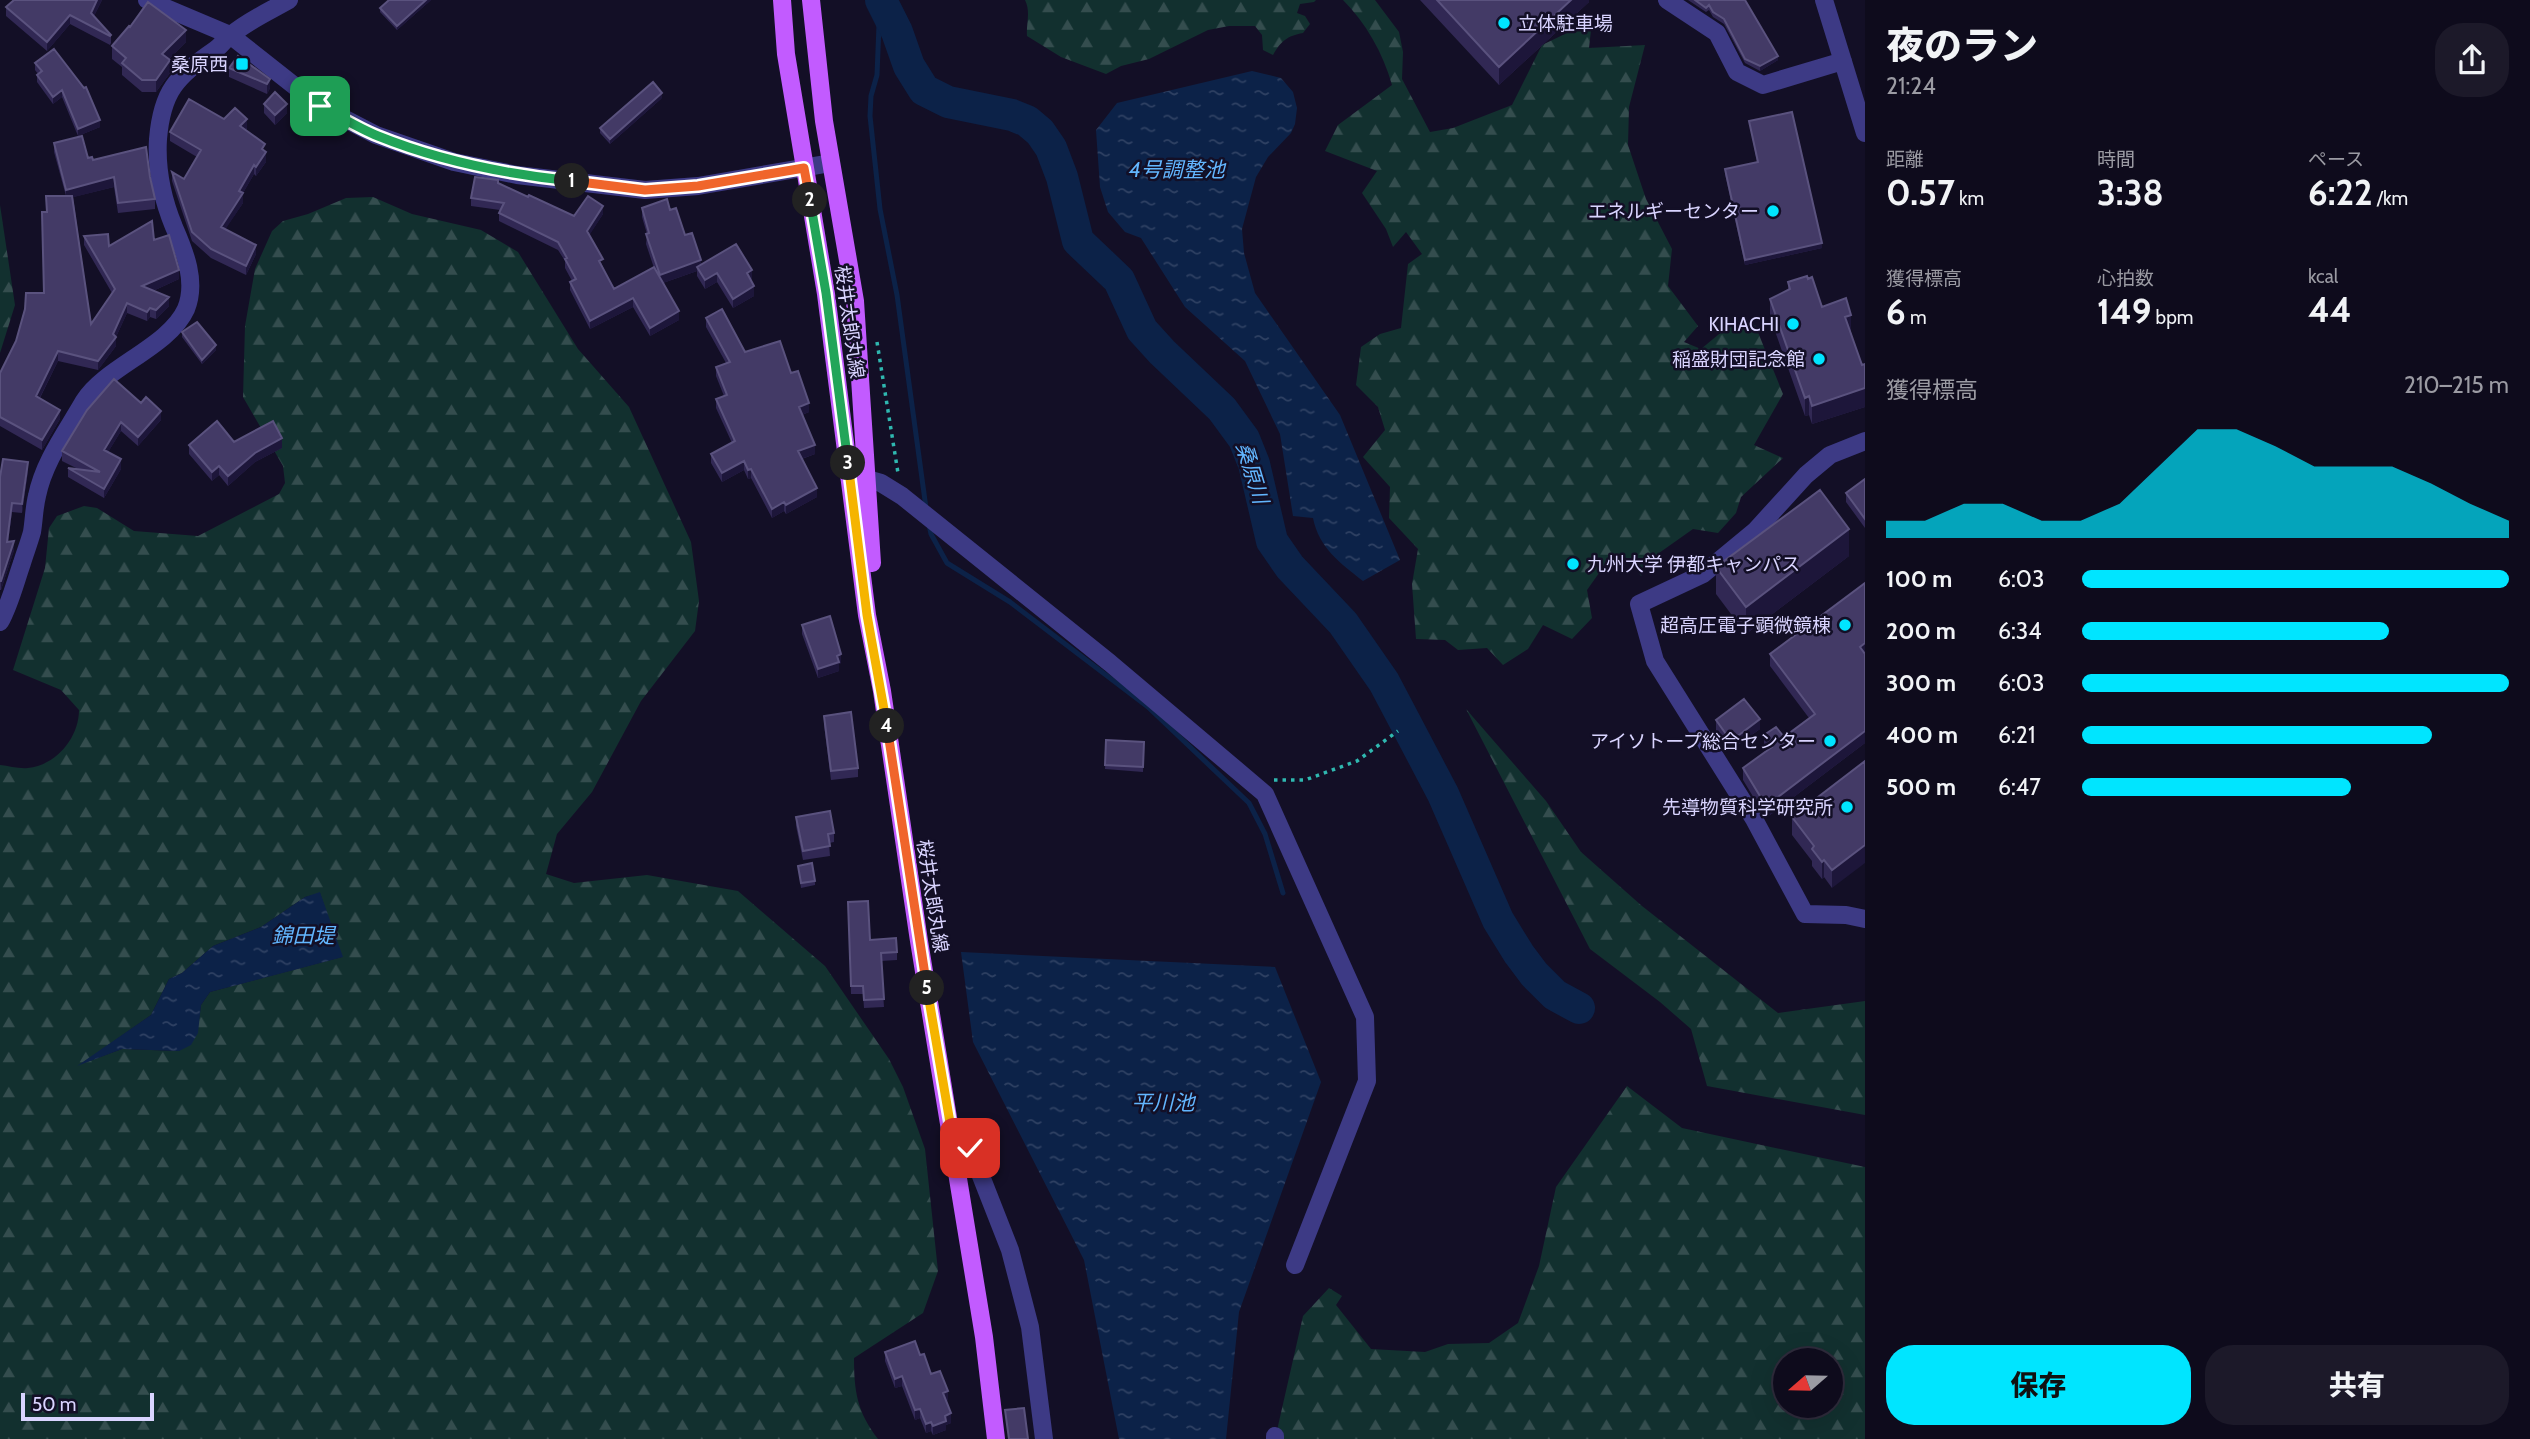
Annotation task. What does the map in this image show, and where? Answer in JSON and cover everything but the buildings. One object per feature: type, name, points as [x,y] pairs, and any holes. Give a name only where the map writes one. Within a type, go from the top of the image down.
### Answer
[{"type":"main road","name":"桜井太郎丸線","points":[[782,0],[786,54],[804,168],[858,476]]},
{"type":"main road","name":"桜井太郎丸線","points":[[811,0],[824,121],[855,301],[858,476],[867,615],[954,1146],[984,1338],[996,1439]]},
{"type":"street","points":[[147,0],[230,35],[320,106],[376,135],[454,162],[517,175],[645,190],[698,186],[831,163]]},
{"type":"street","points":[[0,622],[11,598],[32,533],[36,496],[46,467],[86,397],[176,324],[185,310],[190,293],[190,279],[160,185],[158,150],[162,106],[172,87],[184,73],[230,35],[289,0]]},
{"type":"street","points":[[1667,0],[1717,33],[1737,72],[1763,85],[1843,61]]},
{"type":"street","points":[[1824,0],[1865,132]]},
{"type":"street","points":[[1865,441],[1830,455],[1814,468],[1755,531],[1703,574],[1639,604],[1655,660],[1754,819],[1805,914],[1846,915],[1865,919]]},
{"type":"street","points":[[858,476],[902,496],[1110,663],[1265,794],[1365,1017],[1367,1081],[1295,1265]]},
{"type":"street","points":[[954,1146],[970,1148],[1010,1250],[1030,1327],[1044,1439]]},
{"type":"path","points":[[1271,780],[1306,780],[1329,769],[1357,761],[1398,731]]},
{"type":"green space","points":[[1025,0],[1316,0],[1300,4],[1297,13],[1305,16],[1310,24],[1303,33],[1285,40],[1273,55],[1263,50],[1262,35],[1255,26],[1229,26],[1208,30],[1149,59],[1121,66],[1106,74],[1061,57],[1027,36],[1028,13]]},
{"type":"green space","points":[[1343,0],[1375,0],[1399,32],[1403,52],[1402,79],[1430,132],[1453,128],[1512,105],[1542,45],[1592,21],[1589,48],[1645,45],[1629,107],[1628,145],[1646,199],[1672,249],[1668,286],[1698,326],[1684,342],[1701,349],[1736,320],[1755,325],[1783,394],[1754,445],[1783,458],[1741,497],[1736,513],[1718,533],[1693,529],[1659,553],[1641,576],[1625,557],[1604,566],[1587,590],[1592,618],[1572,639],[1543,625],[1528,649],[1503,665],[1487,648],[1458,650],[1445,640],[1416,639],[1412,584],[1418,549],[1389,518],[1390,487],[1363,457],[1385,430],[1378,407],[1356,385],[1361,347],[1380,334],[1401,328],[1408,264],[1422,254],[1406,232],[1393,247],[1386,229],[1362,193],[1377,171],[1325,151],[1338,125],[1392,85],[1373,39]]},
{"type":"green space","points":[[373,197],[412,214],[481,230],[518,252],[578,349],[629,407],[691,542],[699,601],[695,631],[641,701],[592,792],[557,834],[546,874],[574,883],[647,875],[738,891],[825,966],[889,1059],[903,1087],[925,1149],[938,1271],[923,1313],[854,1358],[858,1401],[865,1420],[878,1439],[0,1439],[0,765],[28,768],[39,766],[57,755],[71,739],[79,710],[61,690],[13,670],[45,568],[49,528],[57,516],[84,506],[97,508],[134,531],[198,536],[279,494],[285,483],[283,466],[243,397],[245,326],[255,269],[272,231],[283,221],[346,198]],"holes":[[[320,893],[342,957],[210,992],[201,1005],[197,1033],[179,1051],[122,1049],[81,1064],[151,1015],[169,979],[182,973],[213,946],[261,927],[305,897]]]},
{"type":"green space","points":[[0,205],[15,305],[0,353]]},
{"type":"green space","points":[[1466,709],[1546,801],[1581,852],[1642,906],[1778,1013],[1865,1001],[1865,1115],[1707,1086],[1691,1029],[1590,949]]},
{"type":"green space","points":[[1627,1086],[1682,1128],[1865,1167],[1865,1439],[1280,1439],[1278,1426],[1303,1316],[1329,1288],[1342,1296],[1336,1305],[1371,1349],[1425,1352],[1448,1344],[1489,1343],[1518,1323],[1539,1266],[1556,1187]]},
{"type":"water","name":"4号調整池","points":[[1252,71],[1281,78],[1293,92],[1297,108],[1291,133],[1268,157],[1256,177],[1242,229],[1244,253],[1255,293],[1340,415],[1400,560],[1363,581],[1325,546],[1313,518],[1293,516],[1280,434],[1245,361],[1185,307],[1141,238],[1125,232],[1108,212],[1100,187],[1096,130],[1117,103]]},
{"type":"water","name":"錦田堤","points":[[320,892],[343,957],[210,992],[201,1005],[198,1033],[191,1045],[179,1051],[122,1049],[77,1066],[151,1015],[169,979],[182,973],[213,946],[261,927],[305,897]]},
{"type":"water","name":"平川池","points":[[961,952],[1275,967],[1321,1082],[1239,1312],[1226,1439],[1119,1439],[1084,1260],[973,1042]]},
{"type":"waterway","points":[[880,0],[877,75],[871,96],[870,116],[880,209],[897,295],[926,508]]},
{"type":"waterway","name":"桑原川","points":[[881,0],[897,32],[909,66],[924,90],[948,102],[1012,115],[1027,121],[1040,132],[1051,148],[1062,177],[1078,241],[1119,280],[1142,330],[1222,409],[1244,439],[1254,464],[1272,541],[1290,567],[1343,623],[1384,682],[1443,794],[1498,920],[1519,954],[1555,995],[1579,1008]]},
{"type":"waterway","points":[[929,525],[947,563],[1010,602],[1148,707],[1249,803],[1265,834],[1283,893]]},
{"type":"place","name":"立体駐車場","points":[[1504,23]]},
{"type":"place","name":"桑原西","points":[[242,64]]},
{"type":"place","name":"エネルギーセンター","points":[[1773,211]]},
{"type":"place","name":"KIHACHI","points":[[1793,324]]},
{"type":"place","name":"稲盛財団記念館","points":[[1819,359]]},
{"type":"place","name":"九州大学 伊都キャンパス","points":[[1573,564]]},
{"type":"place","name":"超高圧電子顕微鏡棟","points":[[1845,625]]},
{"type":"place","name":"アイソトープ総合センター","points":[[1830,741]]},
{"type":"place","name":"先導物質科学研究所","points":[[1847,807]]},
{"type":"route","points":[[320,106],[376,135],[454,162],[517,175],[645,190],[698,186],[804,168],[826,293],[867,615],[919,942],[954,1146],[970,1148]]}]
